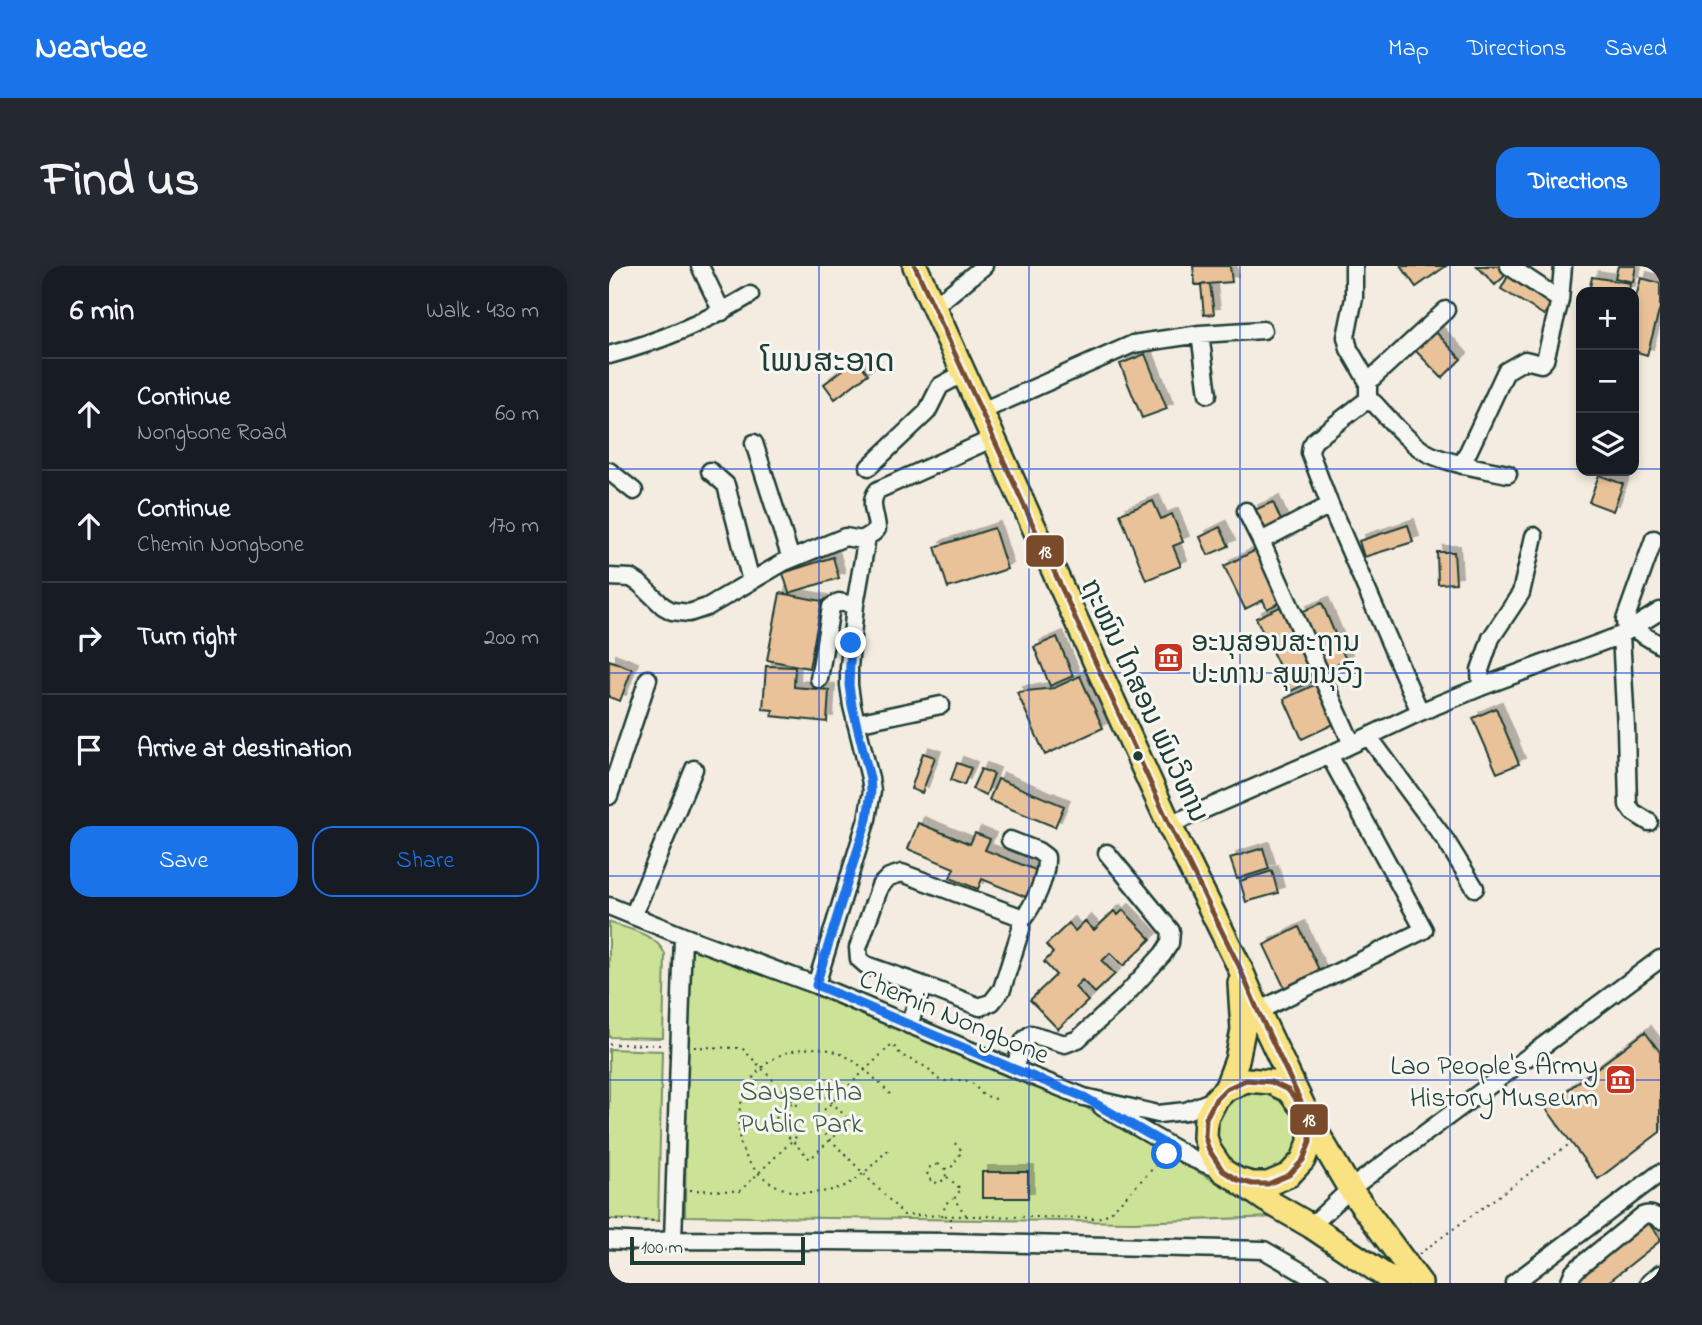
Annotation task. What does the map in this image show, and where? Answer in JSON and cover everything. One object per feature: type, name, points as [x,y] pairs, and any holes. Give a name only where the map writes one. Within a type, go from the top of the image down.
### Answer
[{"type":"highway","name":"ຖະໜົນ ໄກສອນ ພົມວິຫານ","points":[[915,266],[1164,814],[1239,966],[1306,1113],[1401,1273]]},
{"type":"highway","name":"ຖະໜົນ ໄກສອນ ພົມວິຫານ","points":[[926,266],[1178,821],[1233,934],[1239,966],[1243,1030],[1237,1060],[1221,1094]]},
{"type":"highway","points":[[1246,1080],[1271,1082],[1288,1090],[1306,1113],[1310,1142],[1303,1160],[1289,1175],[1268,1184],[1252,1184],[1231,1175],[1209,1150],[1205,1137],[1206,1118],[1221,1094],[1246,1080]]},
{"type":"highway","name":"ຖະໜົນ ໄກສອນ ພົມວິຫານ","points":[[1231,1175],[1266,1200],[1311,1226],[1420,1283]]},
{"type":"street","points":[[700,266],[722,312]]},
{"type":"street","points":[[941,302],[983,266]]},
{"type":"street","points":[[1354,266],[1354,298],[1346,337],[1349,349],[1368,382],[1368,402]]},
{"type":"street","points":[[1509,266],[1560,300]]},
{"type":"street","points":[[1462,464],[1506,371],[1525,360],[1541,364],[1545,360],[1560,300],[1563,266]]},
{"type":"street","points":[[609,355],[681,332],[750,295]]},
{"type":"street","points":[[1368,382],[1447,310]]},
{"type":"street","points":[[991,407],[1133,344],[1200,334],[1263,330]]},
{"type":"street","points":[[1200,334],[1208,394]]},
{"type":"street","points":[[869,467],[927,412],[940,386],[964,373]]},
{"type":"street","points":[[1420,712],[1329,505],[1310,453],[1311,446],[1315,440],[1363,403],[1368,402],[1374,403],[1426,453],[1508,474]]},
{"type":"street","points":[[609,576],[631,578],[663,606],[681,613],[706,607],[791,559],[845,537],[857,540],[867,537],[877,529],[872,502],[878,490],[994,438]]},
{"type":"street","points":[[754,443],[791,559]]},
{"type":"street","points":[[609,471],[634,491]]},
{"type":"street","points":[[711,471],[726,485],[751,582]]},
{"type":"street","points":[[1261,541],[1329,505]]},
{"type":"street","points":[[1246,511],[1352,744]]},
{"type":"street","points":[[1481,687],[1481,670],[1491,638],[1521,593],[1534,536]]},
{"type":"street","points":[[816,985],[870,804],[870,778],[849,685],[855,605],[867,537]]},
{"type":"street","points":[[1649,822],[1633,812],[1628,805],[1625,620],[1654,540]]},
{"type":"street","points":[[818,679],[831,607],[839,602],[855,605]]},
{"type":"street","points":[[1178,821],[1420,712],[1626,631],[1660,611]]},
{"type":"street","points":[[1626,631],[1660,645]]},
{"type":"street","points":[[609,796],[648,679]]},
{"type":"street","points":[[856,723],[941,705]]},
{"type":"street","points":[[1369,737],[1446,841],[1475,888]]},
{"type":"street","points":[[1258,1011],[1425,930],[1329,755]]},
{"type":"street","points":[[633,916],[694,769]]},
{"type":"street","points":[[1010,840],[1046,857],[1046,867],[1034,900],[1021,921]]},
{"type":"street","points":[[1011,1073],[1024,1040],[1031,1034],[1065,1044],[1078,1040],[1141,979],[1170,943],[1171,931],[1107,853]]},
{"type":"street","points":[[902,873],[1018,916],[1021,929],[1002,989],[992,1002],[979,1007],[923,985],[866,965],[859,959],[858,948],[880,886],[889,877],[902,873]]},
{"type":"street","name":"Chemin Nongbone","points":[[609,906],[816,985],[1053,1090],[1084,1097]]},
{"type":"street","points":[[673,1240],[686,1046],[683,936]]},
{"type":"street","points":[[1311,1226],[1350,1189],[1660,959]]},
{"type":"street","points":[[909,1025],[923,985]]},
{"type":"street","points":[[1084,1097],[1158,1114],[1186,1111],[1221,1094]]},
{"type":"street","points":[[1084,1097],[1172,1148],[1231,1175]]},
{"type":"street","points":[[1514,1283],[1660,1173]]},
{"type":"street","points":[[1569,1283],[1578,1268],[1642,1216],[1652,1214],[1660,1220]]},
{"type":"street","points":[[609,1240],[951,1242],[1264,1250],[1321,1283]]},
{"type":"street","points":[[1649,1283],[1660,1274]]},
{"type":"path","points":[[609,1044],[742,1048],[799,1107]]},
{"type":"path","points":[[824,1110],[892,1044],[901,1055],[928,1068],[937,1079],[970,1081],[983,1095],[999,1100]]},
{"type":"path","points":[[888,1150],[850,1184],[838,1189],[807,1194],[788,1192],[770,1183],[748,1160],[740,1143],[738,1126],[740,1104],[747,1085],[761,1068],[780,1054],[811,1047],[833,1050],[852,1058],[890,1094]]},
{"type":"path","points":[[850,1121],[813,1083],[773,1121],[810,1159],[850,1121],[861,1121]]},
{"type":"path","points":[[687,1191],[740,1191],[799,1134]]},
{"type":"path","points":[[825,1134],[904,1215],[1098,1218],[1110,1213],[1172,1148]]},
{"type":"path","points":[[946,1177],[940,1183],[932,1182],[927,1175],[930,1167],[938,1164],[945,1169],[951,1168],[962,1151],[952,1140]]},
{"type":"path","points":[[1401,1273],[1571,1143]]},
{"type":"path","points":[[942,1216],[946,1203],[954,1199],[961,1189],[946,1177],[945,1169]]},
{"type":"path","points":[[954,1199],[967,1216]]},
{"type":"path","points":[[609,1220],[674,1222]]},
{"type":"green space","points":[[609,922],[648,937],[661,947],[665,954],[663,1038],[609,1037]]},
{"type":"green space","name":"Saysettha Public Park","points":[[688,944],[818,992],[1062,1094],[1277,1217],[1133,1222],[685,1216]]},
{"type":"green space","points":[[609,1049],[662,1051],[658,1221],[609,1219]]},
{"type":"green space","points":[[1270,1086],[1307,1122],[1287,1172],[1243,1179],[1210,1147],[1217,1101],[1227,1091]]},
{"type":"building","points":[[1193,266],[1230,266],[1232,282],[1195,285]]},
{"type":"building","points":[[1401,266],[1446,266],[1416,287]]},
{"type":"building","points":[[1477,266],[1503,266],[1509,272],[1495,285]]},
{"type":"building","points":[[1618,266],[1636,266],[1633,282],[1615,278]]},
{"type":"building","points":[[1508,276],[1552,302],[1544,315],[1501,289]]},
{"type":"building","points":[[1592,277],[1630,283],[1630,287],[1590,287]]},
{"type":"building","points":[[1641,278],[1660,283],[1660,308],[1647,355],[1639,353]]},
{"type":"building","points":[[1210,284],[1214,314],[1204,315],[1201,285]]},
{"type":"building","points":[[1433,329],[1461,359],[1442,378],[1413,348]]},
{"type":"building","points":[[1145,354],[1167,409],[1142,418],[1120,364]]},
{"type":"building","points":[[857,359],[868,374],[835,399],[824,384]]},
{"type":"building","points":[[1599,476],[1623,484],[1613,511],[1589,502]]},
{"type":"building","points":[[1153,501],[1161,519],[1172,514],[1183,542],[1173,546],[1181,566],[1146,580],[1120,514]]},
{"type":"building","points":[[1273,502],[1282,523],[1261,532],[1252,511]]},
{"type":"building","points":[[1408,525],[1413,542],[1364,557],[1359,541]]},
{"type":"building","points":[[1220,527],[1229,546],[1208,555],[1200,537]]},
{"type":"building","points":[[994,528],[1007,569],[948,588],[935,547]]},
{"type":"building","points":[[1256,550],[1281,602],[1267,609],[1263,600],[1245,609],[1224,566]]},
{"type":"building","points":[[1437,552],[1454,552],[1456,583],[1438,584]]},
{"type":"building","points":[[833,557],[839,578],[789,593],[783,573]]},
{"type":"building","points":[[780,593],[822,601],[809,668],[767,660]]},
{"type":"building","points":[[1322,603],[1346,660],[1325,669],[1301,612]]},
{"type":"building","points":[[1282,606],[1317,679],[1291,691],[1256,618]]},
{"type":"building","points":[[1057,637],[1073,676],[1050,686],[1034,647]]},
{"type":"building","points":[[609,660],[632,669],[620,701],[609,697]]},
{"type":"building","points":[[766,666],[795,667],[794,687],[829,690],[827,722],[772,716],[773,710],[763,709]]},
{"type":"building","points":[[1080,676],[1103,728],[1045,755],[1017,692],[1054,688]]},
{"type":"building","points":[[1316,684],[1334,724],[1302,739],[1284,699]]},
{"type":"building","points":[[1496,708],[1519,764],[1497,773],[1473,718]]},
{"type":"building","points":[[923,753],[935,757],[922,793],[911,789]]},
{"type":"building","points":[[957,763],[971,768],[964,785],[951,780]]},
{"type":"building","points":[[981,769],[994,774],[986,795],[972,789]]},
{"type":"building","points":[[998,779],[1064,806],[1055,827],[989,800]]},
{"type":"building","points":[[918,823],[970,844],[975,833],[990,839],[985,850],[1038,871],[1028,898],[982,879],[978,889],[950,878],[954,868],[908,849]]},
{"type":"building","points":[[1263,848],[1269,869],[1237,879],[1230,858]]},
{"type":"building","points":[[1272,871],[1278,893],[1246,902],[1240,881]]},
{"type":"building","points":[[1123,910],[1151,939],[1123,966],[1110,953],[1102,961],[1115,974],[1095,993],[1082,980],[1075,987],[1088,1001],[1058,1029],[1030,1000],[1056,975],[1044,962],[1053,953],[1046,945],[1069,923],[1075,931],[1085,921],[1094,930],[1114,911],[1118,915]]},
{"type":"building","points":[[1299,927],[1320,972],[1285,989],[1264,945]]},
{"type":"building","name":"Lao People's Army History Museum","points":[[1645,1032],[1660,1052],[1660,1132],[1598,1179],[1545,1107]]},
{"type":"building","points":[[982,1172],[1028,1172],[1028,1198],[982,1198]]},
{"type":"building","points":[[1646,1220],[1660,1241],[1607,1283],[1579,1283],[1574,1277]]},
{"type":"transit line","name":"18","points":[[915,266],[1170,826],[1239,966],[1310,1121],[1310,1142],[1303,1160],[1289,1175],[1268,1184],[1252,1184],[1238,1180],[1223,1171],[1209,1150],[1205,1137],[1206,1118],[1216,1099],[1226,1089],[1246,1080],[1271,1082],[1288,1090],[1301,1106]]},
{"type":"place","name":"ອະນຸສອນສະຖານ ປະທານ ສຸພານຸວົງ","points":[[1168,657]]},
{"type":"place","name":"Lao People's Army History Museum","points":[[1621,1080]]},
{"type":"district","name":"ໂພນສະອາດ","points":[[828,360]]},
{"type":"route","points":[[851,643],[849,685],[870,778],[870,804],[816,985],[1084,1097],[1172,1148],[1167,1154]]}]
